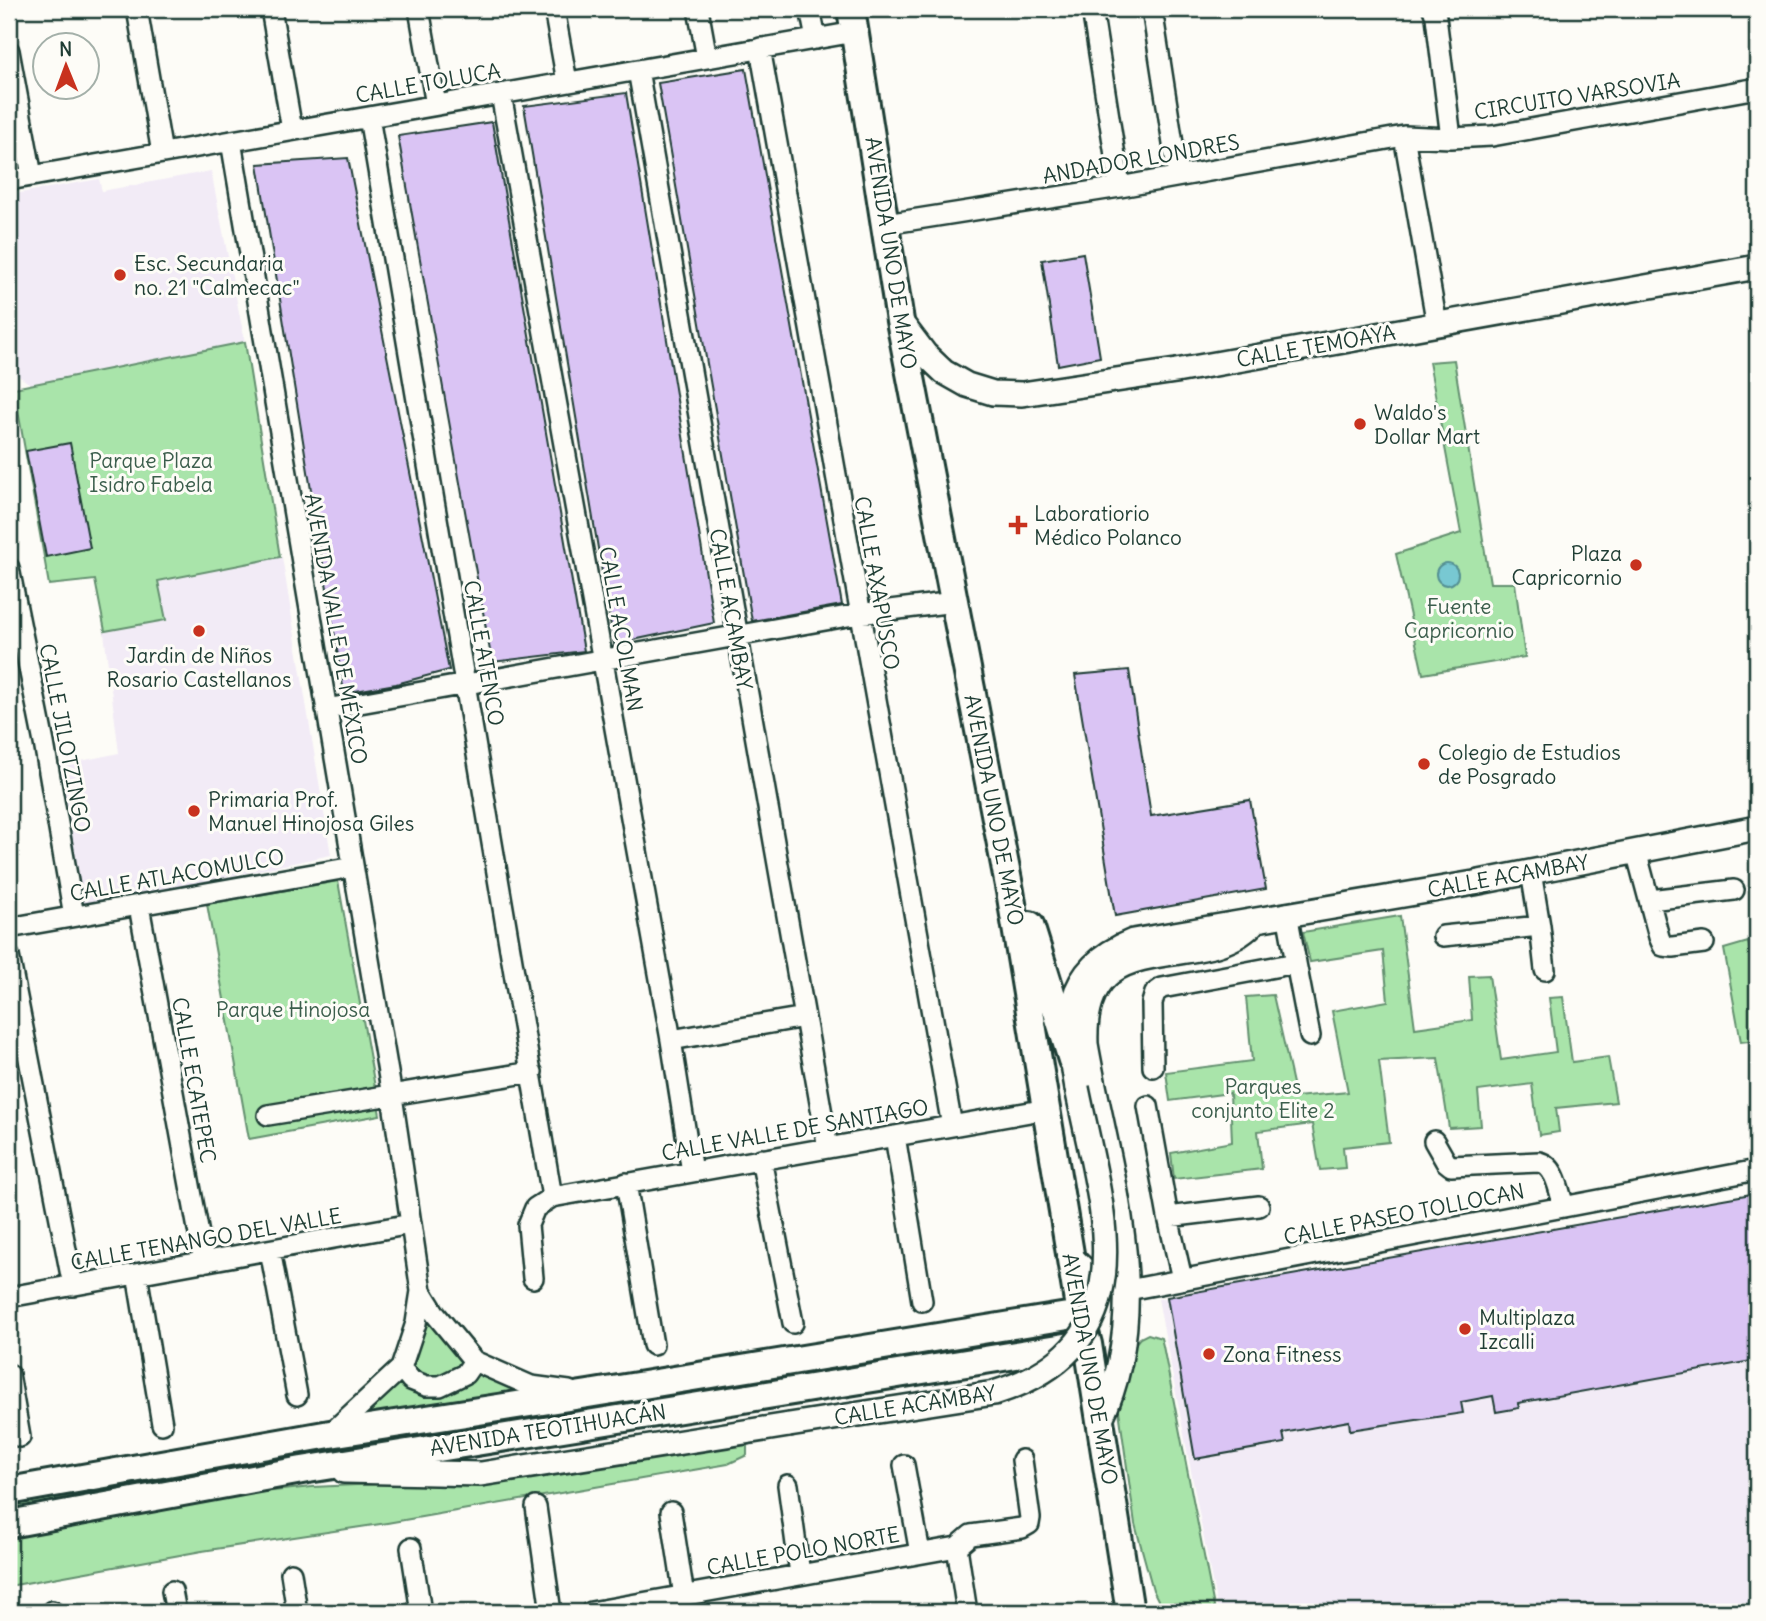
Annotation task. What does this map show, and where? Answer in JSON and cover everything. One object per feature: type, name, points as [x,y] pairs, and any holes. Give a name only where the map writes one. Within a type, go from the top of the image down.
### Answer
[{"type":"main road","name":"AVENIDA UNO DE MAYO","points":[[853,20],[900,321],[1004,863],[1080,1314],[1088,1344],[1130,1612]]},
{"type":"main road","points":[[1004,863],[1028,918],[1072,1060]]},
{"type":"main road","name":"AVENIDA TEOTIHUACÁN","points":[[9,1491],[330,1434],[1080,1314]]},
{"type":"main road","points":[[912,1342],[917,1370]]},
{"type":"main road","name":"AVENIDA TEOTIHUACÁN","points":[[9,1524],[302,1469],[1088,1344]]},
{"type":"street","points":[[137,9],[162,153]]},
{"type":"street","points":[[271,9],[292,130]]},
{"type":"street","points":[[419,9],[436,105]]},
{"type":"street","points":[[554,9],[567,82]]},
{"type":"street","points":[[698,9],[707,58]]},
{"type":"street","points":[[810,9],[816,39]]},
{"type":"street","points":[[1092,9],[1120,187]]},
{"type":"street","points":[[1152,9],[1178,176]]},
{"type":"street","points":[[1433,9],[1451,138]]},
{"type":"street","name":"CALLE TOLUCA","points":[[9,180],[816,39],[853,20]]},
{"type":"street","name":"CALLE AXAPUSCO","points":[[760,48],[952,1126]]},
{"type":"street","points":[[9,51],[32,176]]},
{"type":"street","name":"CALLE ACAMBAY","points":[[638,70],[828,1148]]},
{"type":"street","name":"CIRCUITO VARSOVIA","points":[[1404,136],[1451,138],[1492,135],[1757,88]]},
{"type":"street","name":"CALLE ACOLMAN","points":[[501,94],[671,1040],[692,1172]]},
{"type":"street","name":"CALLE ATENCO","points":[[369,117],[552,1197]]},
{"type":"street","points":[[1404,136],[1437,325]]},
{"type":"street","name":"ANDADOR LONDRES","points":[[886,224],[1120,187],[1404,136]]},
{"type":"street","name":"AVENIDA VALLE DE MÉXICO","points":[[231,141],[392,1096],[421,1291],[416,1323],[401,1368],[330,1434]]},
{"type":"street","name":"CALLE TEMOAYA","points":[[900,321],[925,354],[944,372],[967,385],[993,393],[1022,394],[1176,371],[1757,267]]},
{"type":"street","name":"CALLE JILOTZINGO","points":[[9,568],[44,743],[74,916]]},
{"type":"street","points":[[326,709],[859,614],[954,602]]},
{"type":"street","name":"CALLE ACAMBAY","points":[[302,1469],[481,1474],[994,1393],[1034,1376],[1070,1348],[1093,1318],[1103,1286],[1107,1252],[1104,1219],[1077,1088],[1070,1032],[1082,978],[1107,954],[1133,941],[1531,872],[1757,828]]},
{"type":"street","points":[[1636,851],[1663,946],[1704,943]]},
{"type":"street","name":"CALLE ATLACOMULCO","points":[[9,928],[353,867]]},
{"type":"street","points":[[1531,872],[1545,970]]},
{"type":"street","points":[[1650,900],[1734,890]]},
{"type":"street","name":"CALLE ECATEPEC","points":[[139,905],[204,1262]]},
{"type":"street","points":[[1286,913],[1310,1036]]},
{"type":"street","name":"CALLE ACAMBAY","points":[[1100,1421],[1116,1384],[1128,1290],[1122,1228],[1086,1044],[1090,1005],[1102,983],[1125,964],[1152,955],[1230,940],[1245,933],[1257,918]]},
{"type":"street","points":[[1443,936],[1540,926]]},
{"type":"street","points":[[9,956],[73,1286]]},
{"type":"street","points":[[1153,1067],[1152,1003],[1155,993],[1162,988],[1296,963]]},
{"type":"street","points":[[671,1040],[805,1017]]},
{"type":"street","points":[[268,1115],[532,1072]]},
{"type":"street","points":[[1148,1106],[1182,1279]]},
{"type":"street","name":"CALLE VALLE DE SANTIAGO","points":[[552,1197],[1047,1109]]},
{"type":"street","points":[[895,1136],[922,1301]]},
{"type":"street","points":[[1434,1141],[1451,1166],[1539,1162],[1547,1164],[1552,1170],[1564,1206]]},
{"type":"street","points":[[761,1159],[793,1323]]},
{"type":"street","name":"CALLE PASEO TOLLOCAN","points":[[1128,1290],[1757,1170]]},
{"type":"street","points":[[626,1184],[653,1345]]},
{"type":"street","points":[[533,1278],[528,1225],[535,1208],[552,1197]]},
{"type":"street","points":[[1168,1217],[1259,1206]]},
{"type":"street","name":"CALLE TENANGO DEL VALLE","points":[[9,1297],[411,1224]]},
{"type":"street","points":[[270,1250],[297,1395]]},
{"type":"street","points":[[1070,1254],[1096,1279],[1128,1290]]},
{"type":"street","points":[[137,1274],[162,1424]]},
{"type":"street","name":"AVENIDA VALLE DE MÉXICO","points":[[421,1291],[436,1315],[474,1361],[531,1386],[588,1394]]},
{"type":"street","points":[[401,1368],[411,1380],[426,1386],[440,1386],[465,1374],[474,1361]]},
{"type":"street","points":[[9,1374],[20,1437]]},
{"type":"street","name":"CALLE POLO NORTE","points":[[592,1612],[957,1547],[971,1535],[1022,1528],[1029,1524],[1030,1518],[1022,1460]]},
{"type":"street","points":[[904,1465],[920,1553]]},
{"type":"street","points":[[788,1485],[800,1574]]},
{"type":"street","points":[[536,1507],[551,1612]]},
{"type":"street","points":[[671,1512],[684,1596]]},
{"type":"street","points":[[957,1547],[967,1612]]},
{"type":"street","points":[[411,1548],[421,1612]]},
{"type":"street","points":[[291,1573],[298,1612]]},
{"type":"street","points":[[172,1591],[176,1612]]},
{"type":"shaded area","name":"Esc. Secundaria no. 21 \"Calmecac\"","points":[[211,171],[245,342],[32,385],[17,375],[9,377],[9,195],[99,179],[102,191]]},
{"type":"shaded area","name":"Primaria Prof. Manuel Hinojosa Giles","points":[[282,557],[331,855],[82,907],[57,766],[119,753],[99,593]]},
{"type":"shaded area","points":[[1757,1193],[1757,1611],[1218,1612],[1158,1299]]},
{"type":"green space","name":"Parque Plaza Isidro Fabela","points":[[245,342],[280,557],[158,581],[166,620],[105,631],[95,580],[49,585],[14,388]]},
{"type":"green space","name":"Fuente Capricornio","points":[[1454,360],[1490,583],[1515,583],[1525,657],[1423,674],[1396,554],[1461,533],[1429,362]]},
{"type":"green space","name":"Parque Hinojosa","points":[[338,881],[380,1115],[249,1139],[207,904]]},
{"type":"green space","name":"Parques conjunto Elite 2","points":[[1400,916],[1415,1028],[1472,1020],[1469,976],[1489,975],[1501,1060],[1556,1052],[1549,998],[1563,997],[1572,1062],[1608,1057],[1616,1102],[1556,1108],[1559,1132],[1539,1135],[1532,1084],[1478,1091],[1481,1126],[1449,1128],[1438,1058],[1379,1061],[1389,1142],[1343,1147],[1345,1168],[1320,1170],[1312,1124],[1258,1131],[1262,1169],[1174,1179],[1171,1153],[1232,1142],[1230,1093],[1170,1101],[1166,1072],[1252,1061],[1246,997],[1273,995],[1296,1097],[1348,1092],[1332,1011],[1388,1001],[1383,951],[1310,962],[1303,932]]},
{"type":"green space","points":[[1748,942],[1757,979],[1757,1040],[1741,1042],[1724,949]]},
{"type":"green space","points":[[426,1319],[464,1360],[459,1369],[432,1382],[411,1369]]},
{"type":"green space","points":[[1148,1334],[1161,1338],[1163,1346],[1215,1612],[1164,1612],[1153,1590],[1135,1524],[1118,1403],[1134,1345]]},
{"type":"green space","points":[[910,1350],[911,1365],[9,1521],[9,1494]]},
{"type":"green space","points":[[473,1368],[521,1392],[351,1419],[400,1372],[416,1386]]},
{"type":"green space","points":[[747,1439],[747,1455],[728,1464],[387,1523],[202,1551],[9,1586],[9,1529],[155,1503],[312,1487],[446,1481]]},
{"type":"water","points":[[1447,563],[1455,566],[1458,574],[1455,582],[1447,585],[1439,582],[1436,574],[1439,566]]},
{"type":"building","points":[[746,69],[842,605],[752,621],[658,83]]},
{"type":"building","points":[[626,93],[714,623],[614,644],[524,106]]},
{"type":"building","points":[[492,122],[584,651],[492,662],[398,136]]},
{"type":"building","points":[[348,158],[449,670],[396,684],[344,693],[258,164]]},
{"type":"building","points":[[1083,253],[1100,357],[1058,365],[1042,260]]},
{"type":"building","points":[[70,443],[90,548],[46,557],[26,451]]},
{"type":"building","points":[[1129,670],[1151,816],[1250,800],[1266,889],[1115,916],[1075,675]]},
{"type":"building","name":"Multiplaza Izcalli","points":[[1757,1193],[1757,1360],[1518,1403],[1519,1408],[1496,1412],[1493,1396],[1461,1402],[1463,1413],[1350,1430],[1349,1421],[1283,1433],[1285,1443],[1195,1459],[1167,1297]]},
{"type":"place","name":"Esc. Secundaria no. 21 \"Calmecac\"","points":[[120,275]]},
{"type":"place","name":"Waldo's Dollar Mart","points":[[1360,424]]},
{"type":"place","name":"Laboratiorio Médico Polanco","points":[[1018,525]]},
{"type":"place","name":"Plaza Capricornio","points":[[1636,565]]},
{"type":"place","name":"Jardin de Niños Rosario Castellanos","points":[[199,631]]},
{"type":"place","name":"Colegio de Estudios de Posgrado","points":[[1424,764]]},
{"type":"place","name":"Primaria Prof. Manuel Hinojosa Giles","points":[[194,811]]},
{"type":"place","name":"Multiplaza Izcalli","points":[[1465,1329]]},
{"type":"place","name":"Zona Fitness","points":[[1209,1354]]}]
